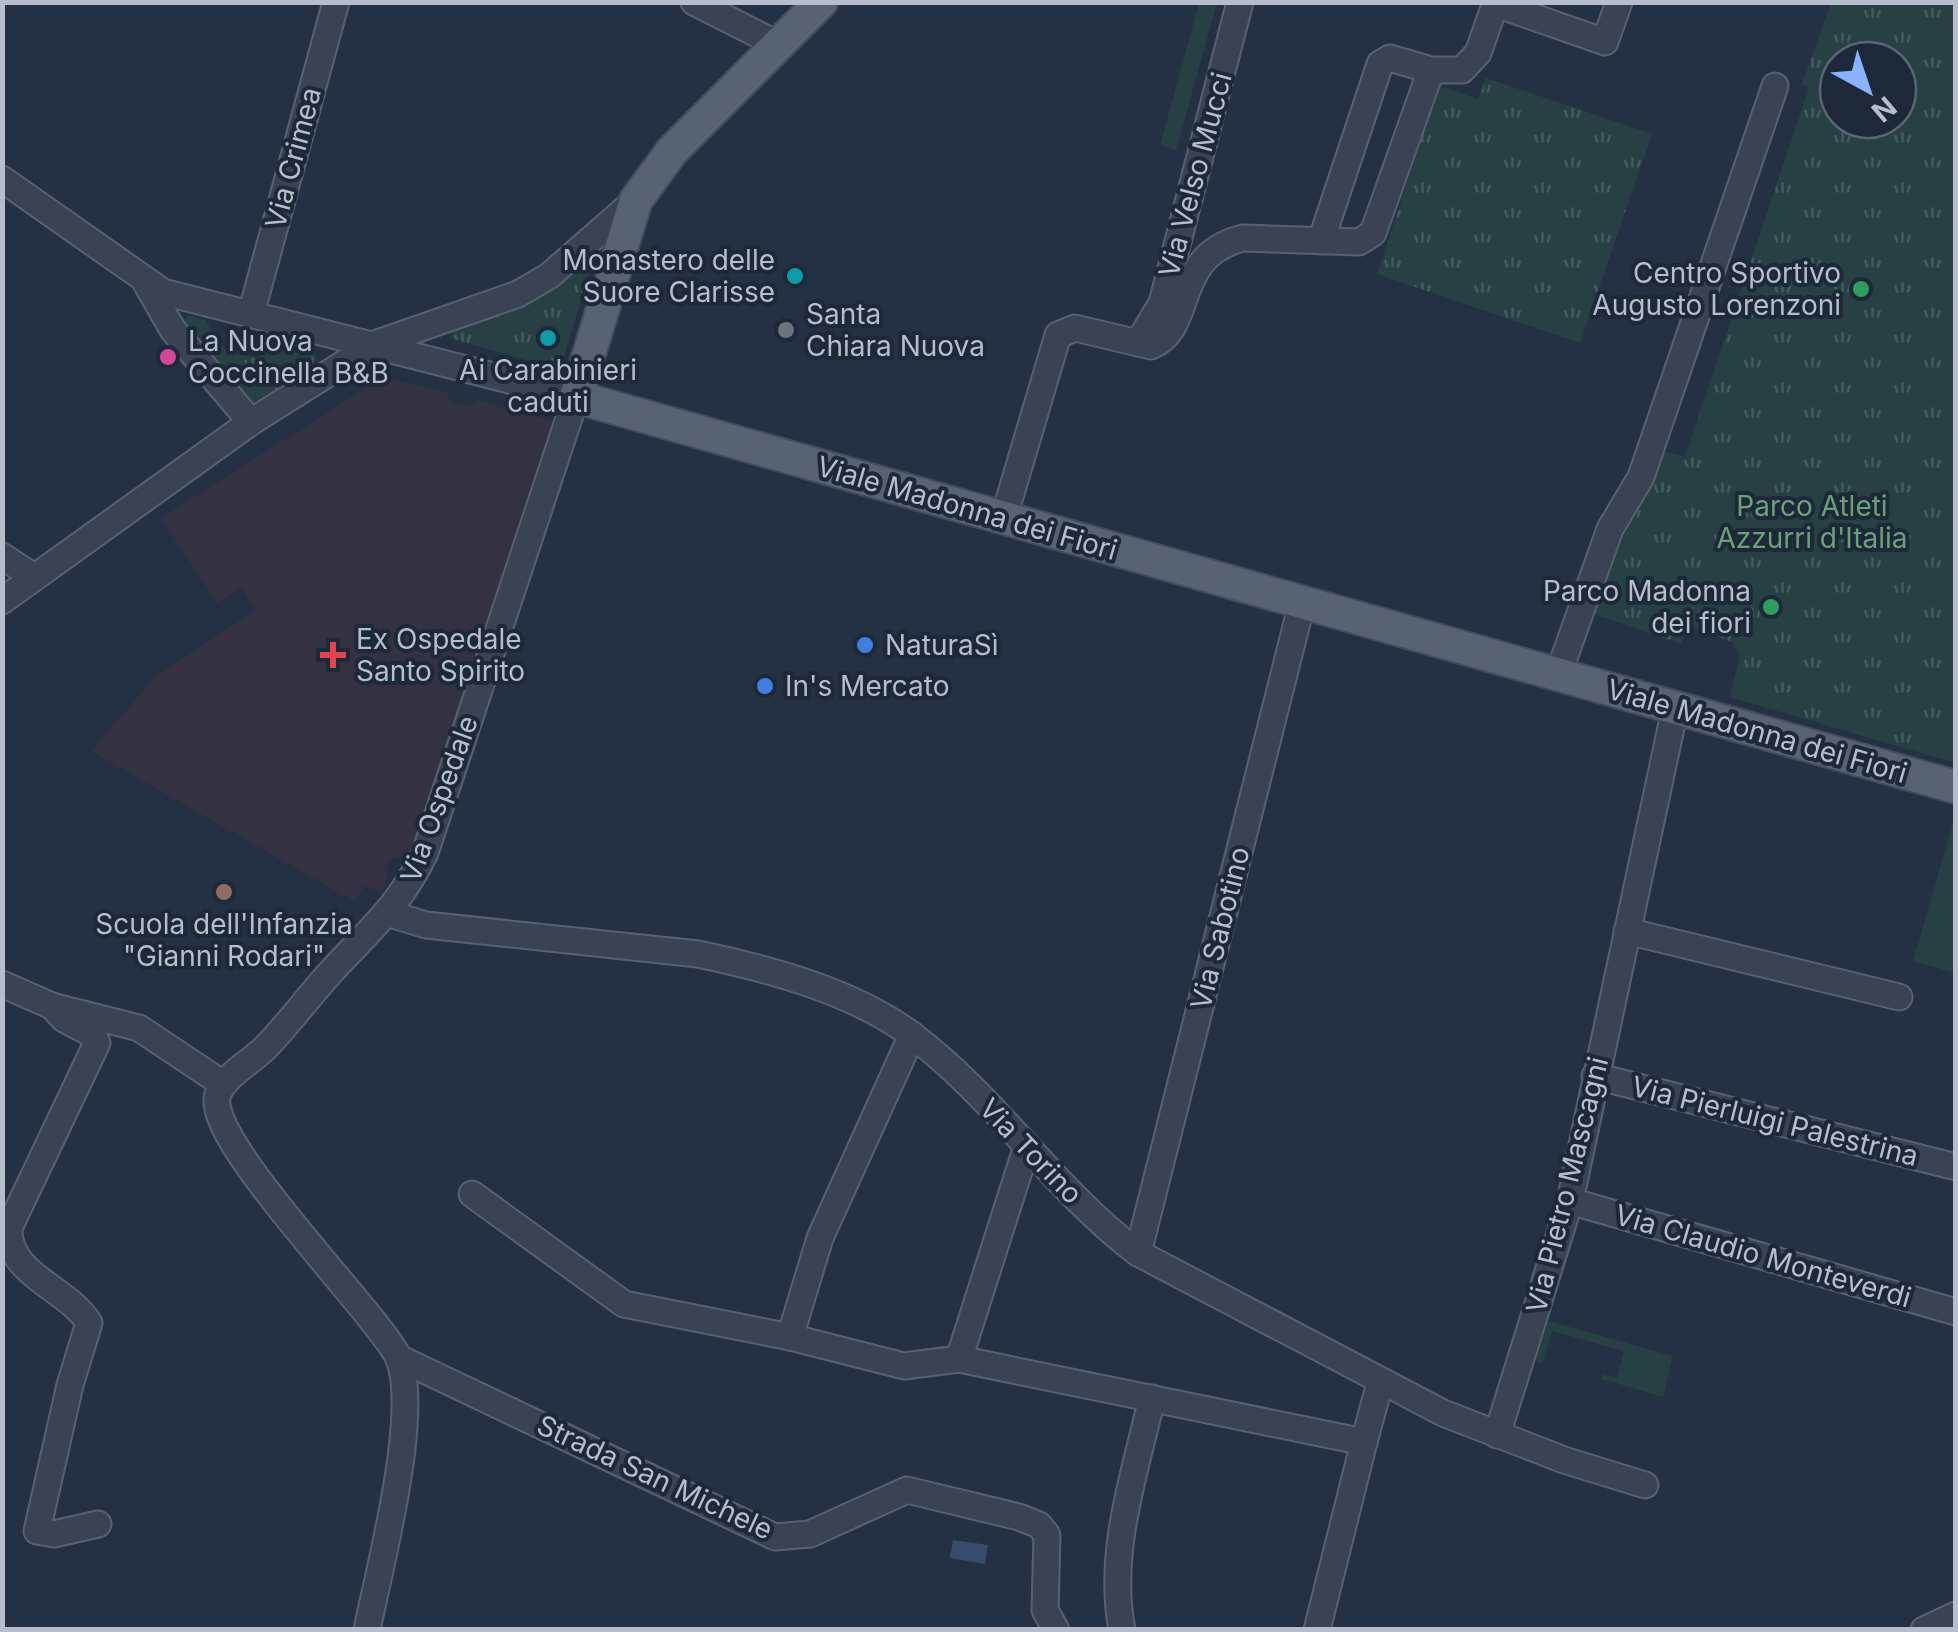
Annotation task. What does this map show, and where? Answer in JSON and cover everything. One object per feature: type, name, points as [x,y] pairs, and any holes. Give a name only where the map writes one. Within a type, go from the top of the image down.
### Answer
[{"type":"main road","points":[[576,397],[636,200],[672,151],[821,2]]},
{"type":"main road","name":"Viale Madonna dei Fiori","points":[[576,397],[1956,787]]},
{"type":"street","name":"Via Crimea","points":[[251,314],[336,2]]},
{"type":"street","points":[[694,2],[777,44]]},
{"type":"street","name":"Via Velso Mucci","points":[[1240,2],[1162,303],[1138,343],[1152,346],[1165,337],[1199,263],[1226,242],[1243,238],[1321,241]]},
{"type":"street","points":[[1431,70],[1373,234],[1358,242],[1321,241],[1380,64],[1390,58],[1450,72],[1474,62],[1496,3],[1605,42],[1619,2]]},
{"type":"street","points":[[1558,675],[1610,529],[1641,477],[1775,86]]},
{"type":"street","points":[[2,179],[146,283],[173,330],[251,422]]},
{"type":"street","points":[[2,601],[251,422],[374,344],[518,294],[550,276],[636,200]]},
{"type":"street","name":"Viale Madonna dei Fiori","points":[[146,283],[178,297],[576,397]]},
{"type":"street","points":[[1004,517],[1058,335],[1076,328],[1138,343]]},
{"type":"street","name":"Via Ospedale","points":[[223,1084],[268,1045],[337,965],[390,914],[425,853],[576,397]]},
{"type":"street","points":[[2,556],[34,577]]},
{"type":"street","name":"Via Sabotino","points":[[1138,1253],[1302,603]]},
{"type":"street","name":"Via Pietro Mascagni","points":[[1497,1435],[1570,1201],[1675,710]]},
{"type":"street","name":"Via Torino","points":[[390,914],[426,924],[736,962],[863,1006],[912,1035],[1027,1146],[1102,1226],[1138,1253],[1380,1382],[1497,1435],[1645,1485]]},
{"type":"street","points":[[1627,931],[1899,997]]},
{"type":"street","points":[[2,984],[52,1006],[139,1028],[223,1084]]},
{"type":"street","points":[[52,1006],[64,1020],[94,1035],[96,1044],[9,1228],[8,1242],[20,1262],[89,1323],[90,1333],[70,1385],[37,1531],[54,1534],[98,1524]]},
{"type":"street","points":[[790,1337],[820,1238],[912,1035]]},
{"type":"street","name":"Via Pierluigi Palestrina","points":[[1595,1076],[1956,1167]]},
{"type":"street","name":"Strada San Michele","points":[[223,1084],[216,1106],[226,1136],[399,1358],[775,1538],[810,1534],[907,1490],[1019,1516],[1039,1525],[1047,1535],[1045,1610],[1056,1630]]},
{"type":"street","points":[[959,1359],[1027,1146]]},
{"type":"street","points":[[472,1194],[624,1304],[790,1337],[904,1366],[959,1359],[1364,1442]]},
{"type":"street","name":"Via Claudio Monteverdi","points":[[1570,1201],[1956,1312]]},
{"type":"street","points":[[368,1630],[403,1436],[406,1394],[399,1358]]},
{"type":"street","points":[[1317,1630],[1380,1382]]},
{"type":"street","points":[[1122,1630],[1116,1599],[1119,1545],[1152,1398]]},
{"type":"street","points":[[1924,1630],[1956,1616]]},
{"type":"shaded area","name":"Ex Ospedale Santo Spirito","points":[[383,377],[447,392],[451,402],[470,406],[477,400],[557,423],[413,855],[394,858],[383,867],[388,873],[383,890],[372,891],[365,885],[355,902],[91,751],[157,675],[255,610],[241,588],[217,603],[161,518]]},
{"type":"green space","points":[[1199,3],[1217,3],[1176,150],[1160,145]]},
{"type":"green space","name":"Parco Atleti Azzurri d'Italia","points":[[1831,3],[1955,3],[1955,763],[1730,697],[1740,655],[1732,642],[1688,626],[1681,644],[1591,613],[1624,520],[1634,520],[1664,451],[1685,457],[1809,88],[1802,84]]},
{"type":"green space","points":[[1486,78],[1652,134],[1580,343],[1377,274],[1439,86],[1478,99]]},
{"type":"green space","points":[[595,252],[560,370],[450,338],[454,328],[494,316],[547,290]]},
{"type":"green space","points":[[189,316],[205,320],[227,352],[257,358],[277,338],[315,348],[315,362],[251,412],[180,322]]},
{"type":"green space","points":[[1956,819],[1955,973],[1913,961]]},
{"type":"green space","points":[[1548,1321],[1673,1356],[1663,1397],[1602,1379],[1603,1374],[1617,1378],[1624,1351],[1552,1331],[1542,1363],[1535,1361]]},
{"type":"water","points":[[953,1540],[988,1545],[985,1564],[950,1558]]},
{"type":"place","name":"Monastero delle Suore Clarisse","points":[[795,276]]},
{"type":"place","name":"Centro Sportivo Augusto Lorenzoni","points":[[1861,289]]},
{"type":"place","name":"Santa Chiara Nuova","points":[[786,330]]},
{"type":"place","name":"Ai Carabinieri caduti","points":[[548,338]]},
{"type":"place","name":"La Nuova Coccinella B&B","points":[[168,357]]},
{"type":"place","name":"Parco Madonna dei fiori","points":[[1771,607]]},
{"type":"place","name":"NaturaSì","points":[[865,645]]},
{"type":"place","name":"Ex Ospedale Santo Spirito","points":[[333,655]]},
{"type":"place","name":"In's Mercato","points":[[765,686]]},
{"type":"place","name":"Scuola dell'Infanzia \"Gianni Rodari\"","points":[[224,892]]}]
